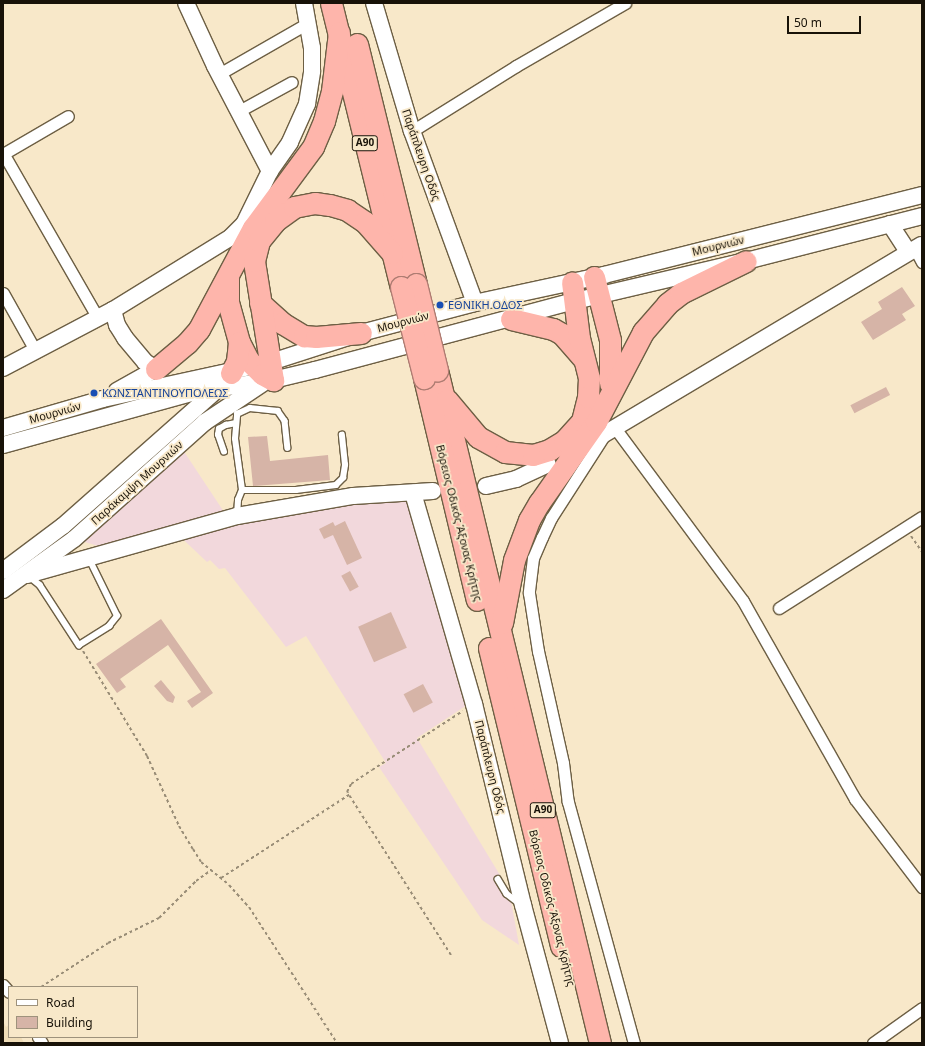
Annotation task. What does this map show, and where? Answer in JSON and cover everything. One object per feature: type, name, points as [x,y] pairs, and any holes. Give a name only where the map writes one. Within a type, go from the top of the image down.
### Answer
[{"type":"highway","name":"Βόρειος Οδικός Άξονας Κρήτης","points":[[332,3],[392,253],[408,286]]},
{"type":"highway","name":"Βόρειος Οδικός Άξονας Κρήτης","points":[[346,3],[408,286],[430,374],[546,886],[587,1043]]},
{"type":"highway","points":[[156,369],[187,344],[199,329],[253,228],[296,173],[313,147],[324,122],[332,91],[339,32]]},
{"type":"highway","points":[[265,370],[260,303],[254,261],[260,241],[275,221],[294,207],[315,203],[347,210],[365,222],[392,253]]},
{"type":"highway","points":[[500,631],[514,560],[529,520],[538,503],[596,422],[606,400],[643,332],[667,304],[696,284],[746,261]]},
{"type":"highway","points":[[226,380],[237,361],[239,342],[228,302],[229,274]]},
{"type":"highway","points":[[596,286],[610,340],[612,377],[606,400]]},
{"type":"highway","points":[[443,394],[478,437],[505,452],[533,454],[549,450],[564,441],[582,421],[588,397],[589,378],[574,291]]},
{"type":"highway","points":[[260,303],[282,323],[304,336],[316,337],[361,333]]},
{"type":"highway","points":[[511,319],[538,324],[562,334],[585,360]]},
{"type":"highway","points":[[239,342],[265,370]]},
{"type":"highway","name":"Βόρειος Οδικός Άξονας Κρήτης","points":[[430,374],[443,394],[600,1043]]},
{"type":"street","points":[[186,3],[219,74],[270,171]]},
{"type":"street","points":[[3,368],[113,310],[231,237],[244,224],[270,171],[290,142],[307,104],[312,71],[308,23],[304,3]]},
{"type":"street","name":"Παράπλευρη Οδός","points":[[374,3],[412,131],[475,303]]},
{"type":"street","points":[[412,131],[516,66],[625,3]]},
{"type":"street","points":[[219,74],[308,23]]},
{"type":"street","points":[[239,111],[292,82]]},
{"type":"street","points":[[68,116],[3,154],[98,318]]},
{"type":"street","name":"Μουρνιών","points":[[596,286],[922,195]]},
{"type":"street","points":[[265,370],[511,319],[574,291],[746,261],[922,216]]},
{"type":"street","points":[[634,1043],[568,802],[563,763],[538,651],[529,592],[533,558],[548,524],[605,434],[917,252],[890,224]]},
{"type":"street","name":"Μουρνιών","points":[[3,445],[265,370],[361,333],[475,303],[574,291]]},
{"type":"street","points":[[3,293],[35,350]]},
{"type":"street","points":[[104,399],[156,369],[145,362],[125,338],[117,326],[113,310]]},
{"type":"street","name":"Μουρνιών","points":[[3,428],[104,399],[226,380],[265,370]]},
{"type":"street","name":"Παράκαμψη Μουρνιών","points":[[3,590],[27,575],[74,539],[205,422],[257,387],[265,370]]},
{"type":"street","name":"Παράκαμψη Μουρνιών","points":[[3,571],[63,526],[226,380]]},
{"type":"street","points":[[605,434],[743,601],[855,799],[922,887]]},
{"type":"street","points":[[486,486],[516,479],[548,464]]},
{"type":"street","points":[[27,575],[237,516],[338,498],[433,491]]},
{"type":"street","name":"Παράπλευρη Οδός","points":[[413,493],[474,704],[523,905],[560,1043]]},
{"type":"street","points":[[779,608],[922,517]]},
{"type":"street","points":[[63,526],[88,557]]},
{"type":"street","points":[[873,1043],[922,1008]]},
{"type":"lane","points":[[237,516],[238,500],[242,490],[236,423],[237,414],[250,408],[278,411],[286,421],[288,448]]},
{"type":"lane","points":[[224,452],[218,435],[219,430],[226,425],[236,423]]},
{"type":"lane","points":[[242,490],[296,490],[336,485],[343,478],[345,465],[342,435]]},
{"type":"lane","points":[[27,575],[40,585],[79,645],[109,626],[117,616],[88,557]]},
{"type":"lane","points":[[498,879],[506,894],[523,905]]},
{"type":"path","points":[[905,527],[922,552]]},
{"type":"path","points":[[79,645],[147,756],[179,826],[201,862],[221,878],[249,907],[337,1043]]},
{"type":"path","points":[[451,955],[349,796],[349,787],[355,781],[474,704]]},
{"type":"path","points":[[221,878],[349,796]]},
{"type":"path","points":[[43,986],[108,943],[159,918],[196,881],[211,870]]},
{"type":"shaded area","points":[[181,447],[230,521],[317,505],[408,499],[467,705],[417,738],[509,890],[519,945],[482,920],[379,767],[386,763],[306,636],[286,647],[225,568],[219,569],[210,560],[207,562],[171,528],[98,546],[85,542],[83,538]]},
{"type":"shaded area","points":[[3,1021],[6,1027],[8,1026],[8,1038],[22,1038],[24,1043],[3,1043]]},
{"type":"building","points":[[902,287],[915,306],[902,314],[906,320],[873,340],[861,322],[882,309],[878,302]]},
{"type":"building","points":[[886,387],[890,395],[854,413],[850,405]]},
{"type":"building","points":[[267,436],[270,461],[328,455],[330,480],[253,486],[248,437]]},
{"type":"building","points":[[345,521],[362,558],[347,565],[333,535],[324,539],[319,529],[333,522],[335,526]]},
{"type":"building","points":[[350,571],[359,587],[350,592],[341,576]]},
{"type":"building","points":[[391,612],[407,648],[374,662],[358,627]]},
{"type":"building","points":[[161,619],[213,693],[192,708],[187,701],[201,692],[168,645],[120,679],[126,687],[117,693],[96,664]]},
{"type":"building","points":[[161,680],[175,697],[173,703],[167,701],[154,686]]},
{"type":"building","points":[[423,684],[433,703],[413,713],[404,694]]},
{"type":"place","name":"ΕΘΝΙΚΗ ΟΔΟΣ","points":[[440,305]]},
{"type":"place","name":"ΚΩΝΣΤΑΝΤΙΝΟΥΠΟΛΕΩΣ","points":[[94,393]]}]
